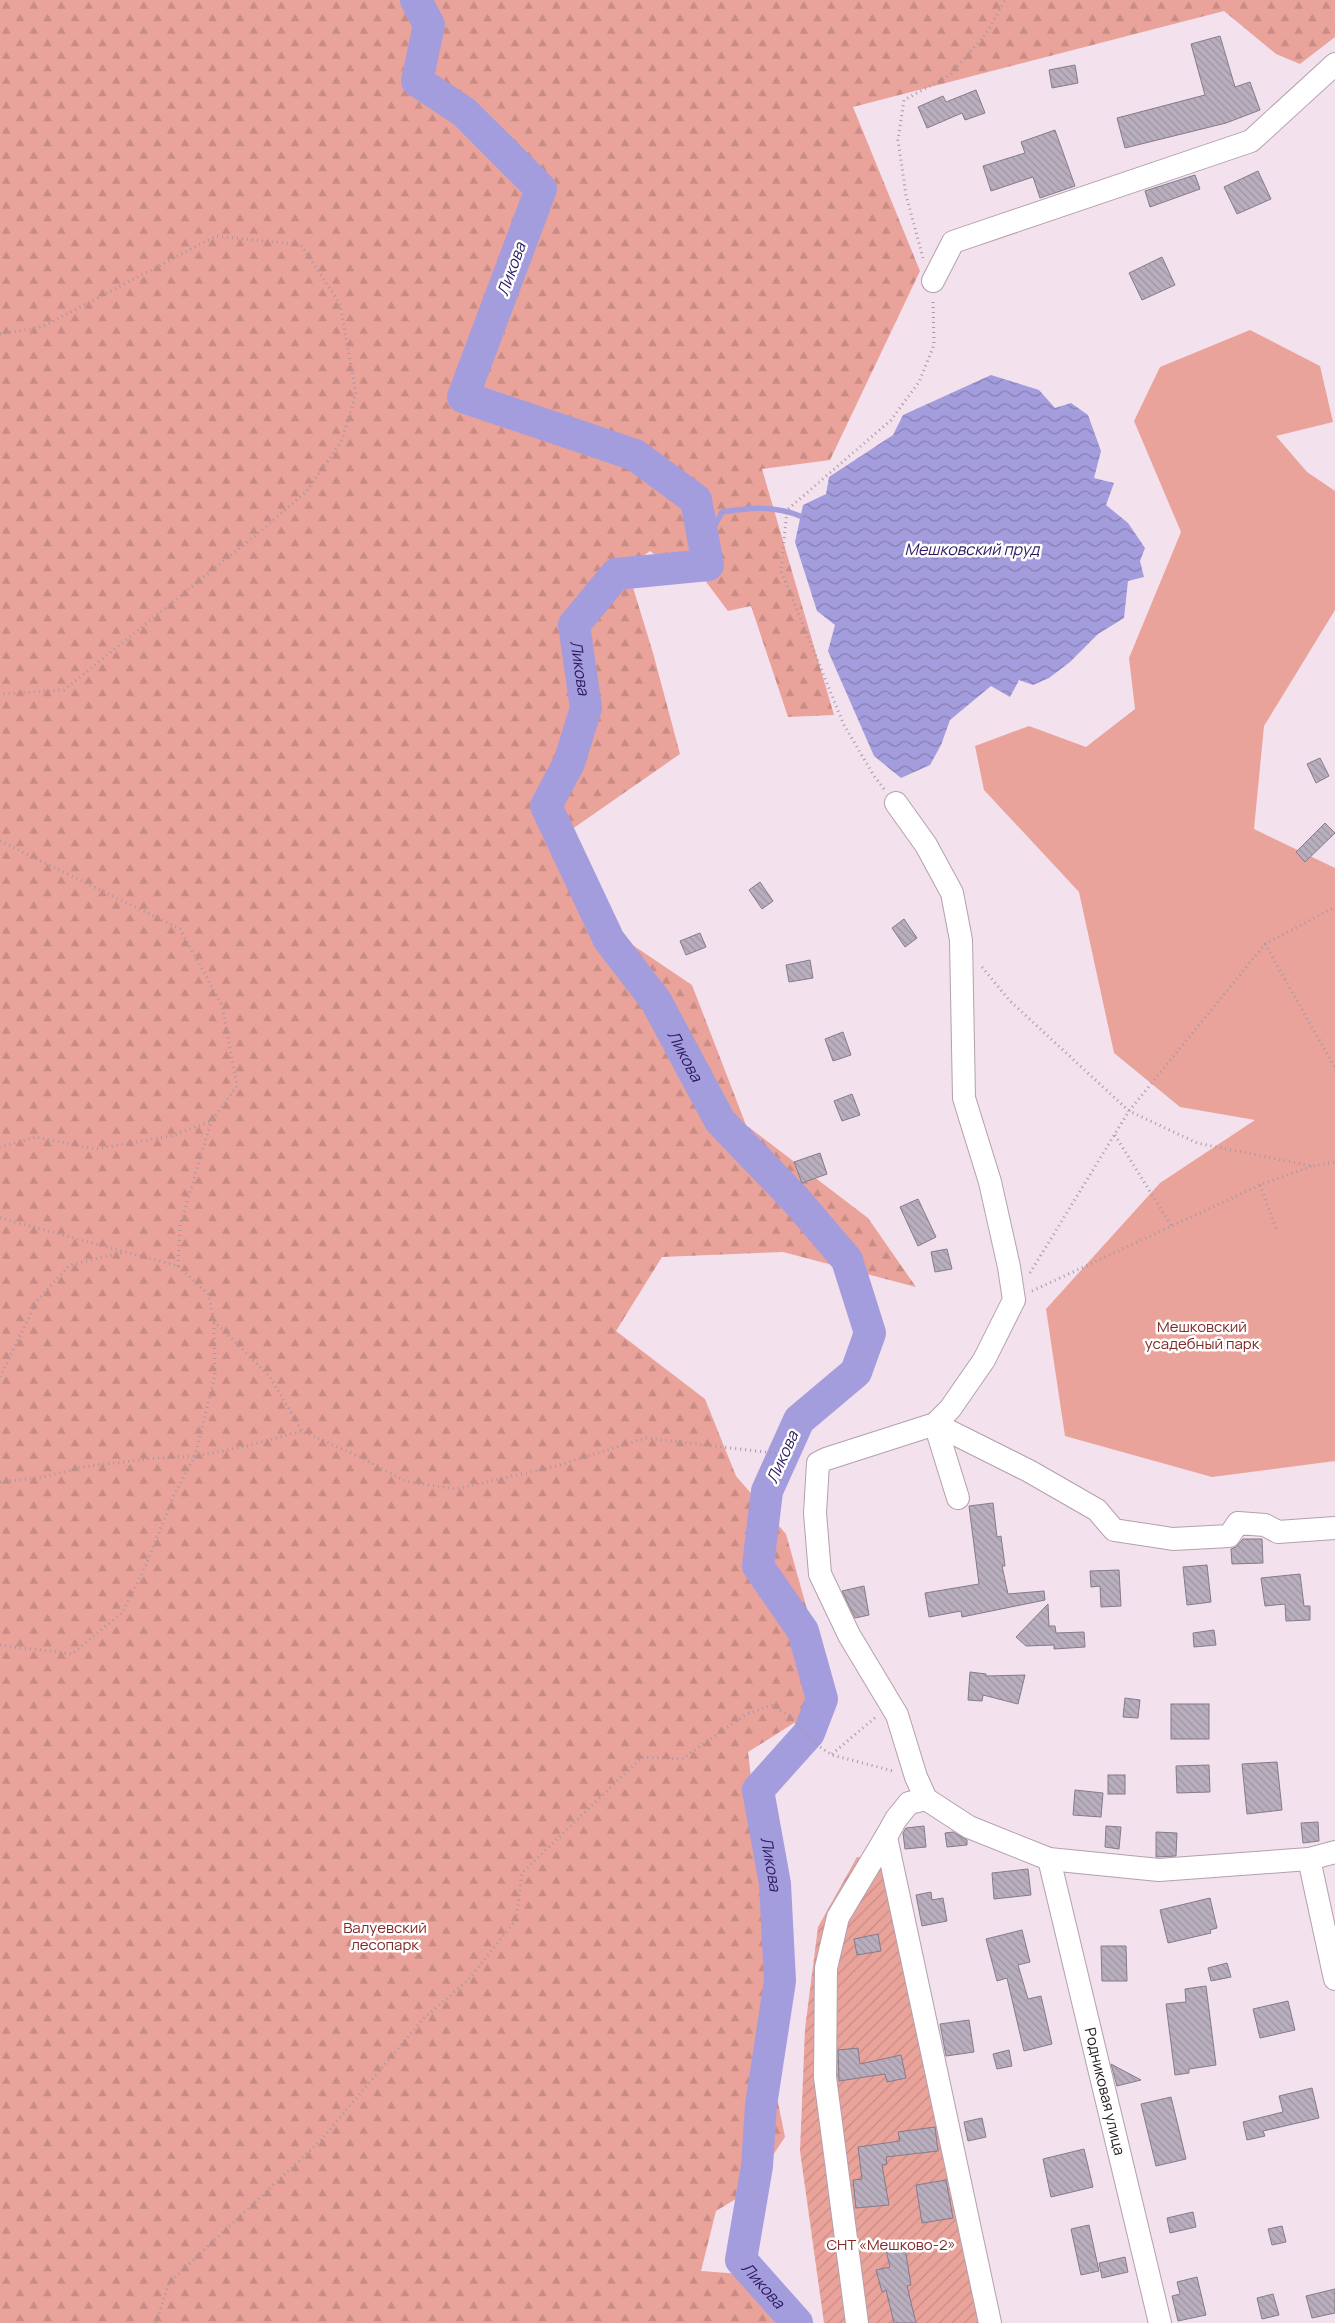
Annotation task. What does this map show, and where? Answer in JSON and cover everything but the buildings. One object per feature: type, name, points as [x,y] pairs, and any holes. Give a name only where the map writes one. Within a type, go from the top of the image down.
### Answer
[{"type":"street","points":[[933,281],[953,242],[1251,140],[1335,64]]},
{"type":"street","points":[[896,803],[926,845],[952,893],[961,940],[964,1098],[990,1182],[1009,1267],[1014,1300],[984,1360],[950,1409],[935,1424],[826,1459],[818,1464],[815,1513],[820,1574],[849,1636],[897,1715],[916,1777],[926,1799],[969,1827],[1049,1859],[1159,1870],[1309,1859],[1335,1852]]},
{"type":"street","points":[[935,1424],[958,1498]]},
{"type":"street","points":[[935,1424],[1029,1472],[1097,1510],[1114,1530],[1172,1539],[1229,1536],[1238,1523],[1265,1525],[1278,1532],[1335,1528]]},
{"type":"street","points":[[857,2323],[825,2077],[826,1968],[838,1917],[896,1819],[910,1803],[926,1799]]},
{"type":"street","points":[[886,1837],[990,2323]]},
{"type":"street","name":"Родниковая улица","points":[[1049,1859],[1160,2323]]},
{"type":"street","points":[[1309,1859],[1335,1979]]},
{"type":"path","points":[[896,803],[874,776],[844,725],[781,571],[787,510],[891,420],[919,382],[934,345],[933,281],[924,264],[906,195],[898,140],[904,100],[950,74],[988,31],[1005,0]]},
{"type":"path","points":[[0,334],[42,327],[216,236],[302,245],[340,304],[356,394],[342,442],[306,492],[262,530],[64,690],[0,694]]},
{"type":"path","points":[[0,842],[180,929],[222,1005],[236,1086],[211,1122],[180,1224],[178,1266]]},
{"type":"path","points":[[1014,1300],[1129,1111],[1265,944],[1335,907]]},
{"type":"path","points":[[961,940],[1010,1000],[1129,1111],[1197,1143],[1312,1166]]},
{"type":"path","points":[[1265,944],[1335,1068]]},
{"type":"path","points":[[0,1147],[36,1137],[94,1148],[171,1136],[211,1122]]},
{"type":"path","points":[[1115,1135],[1172,1227]]},
{"type":"path","points":[[1014,1300],[1260,1185],[1312,1166],[1335,1162]]},
{"type":"path","points":[[1260,1185],[1276,1231]]},
{"type":"path","points":[[0,1218],[178,1266],[208,1294],[214,1320],[215,1375],[195,1456],[174,1496],[146,1565],[123,1612],[72,1654],[0,1645]]},
{"type":"path","points":[[0,1377],[38,1299],[70,1265],[125,1252]]},
{"type":"path","points":[[214,1320],[270,1377],[302,1431],[360,1457],[406,1481],[456,1489],[556,1466],[646,1438],[771,1452],[807,1458]]},
{"type":"path","points":[[0,1482],[44,1476],[82,1467],[157,1458],[195,1456],[243,1447],[302,1431]]},
{"type":"path","points":[[832,1754],[890,1704]]},
{"type":"path","points":[[150,2323],[156,2323],[170,2283],[321,2140],[423,2019],[468,1980],[516,1920],[522,1873],[642,1757],[682,1759],[745,1715],[771,1705],[789,1715],[817,1745],[832,1754],[916,1777]]},
{"type":"green space","name":"Валуевский лесопарк","points":[[0,0],[1335,0],[1335,37],[1300,64],[1276,54],[1224,11],[853,107],[920,271],[830,460],[762,469],[834,715],[788,717],[751,606],[728,611],[704,579],[685,578],[650,551],[627,568],[653,653],[680,754],[555,841],[594,919],[692,985],[746,1125],[868,1218],[916,1287],[783,1252],[662,1257],[616,1331],[705,1399],[736,1476],[786,1534],[832,1699],[748,1752],[757,1828],[774,1921],[767,2048],[785,2137],[749,2191],[716,2211],[701,2271],[768,2276],[803,2323],[0,2323]]},
{"type":"green space","name":"Мешковский усадебный парк","points":[[1250,330],[1320,366],[1333,422],[1276,436],[1307,472],[1335,491],[1335,610],[1264,726],[1254,829],[1335,868],[1335,1461],[1212,1477],[1065,1436],[1046,1309],[1160,1183],[1255,1120],[1180,1107],[1114,1053],[1079,892],[984,790],[975,746],[1029,726],[1086,747],[1135,709],[1129,658],[1181,532],[1134,421],[1160,367]]},
{"type":"green space","name":"СНТ «Мешково-2»","points":[[857,1857],[889,1860],[985,2323],[824,2323],[800,2151],[805,2029],[818,1927]]},
{"type":"water","name":"Мешковский пруд","points":[[991,375],[1039,390],[1055,408],[1071,403],[1088,415],[1101,451],[1094,478],[1114,483],[1106,505],[1128,523],[1145,548],[1140,561],[1144,577],[1128,581],[1124,618],[1098,634],[1070,662],[1049,678],[1033,685],[1019,680],[1010,697],[991,686],[950,720],[941,745],[930,765],[901,778],[874,756],[828,651],[835,625],[817,611],[795,542],[803,505],[826,494],[829,477],[893,435],[903,415]]},
{"type":"waterway","name":"Ликова","points":[[416,0],[429,25],[417,81],[464,112],[541,189],[463,397],[635,455],[696,500],[708,565],[616,574],[574,625],[586,708],[569,763],[546,806],[609,940],[656,1001],[720,1121],[796,1200],[847,1260],[870,1333],[856,1372],[799,1420],[767,1491],[758,1566],[803,1631],[822,1699],[809,1733],[758,1790],[775,1884],[780,1981],[761,2105],[757,2166],[741,2260],[797,2323]]},
{"type":"waterway","points":[[705,544],[722,512],[771,509],[800,516]]}]
